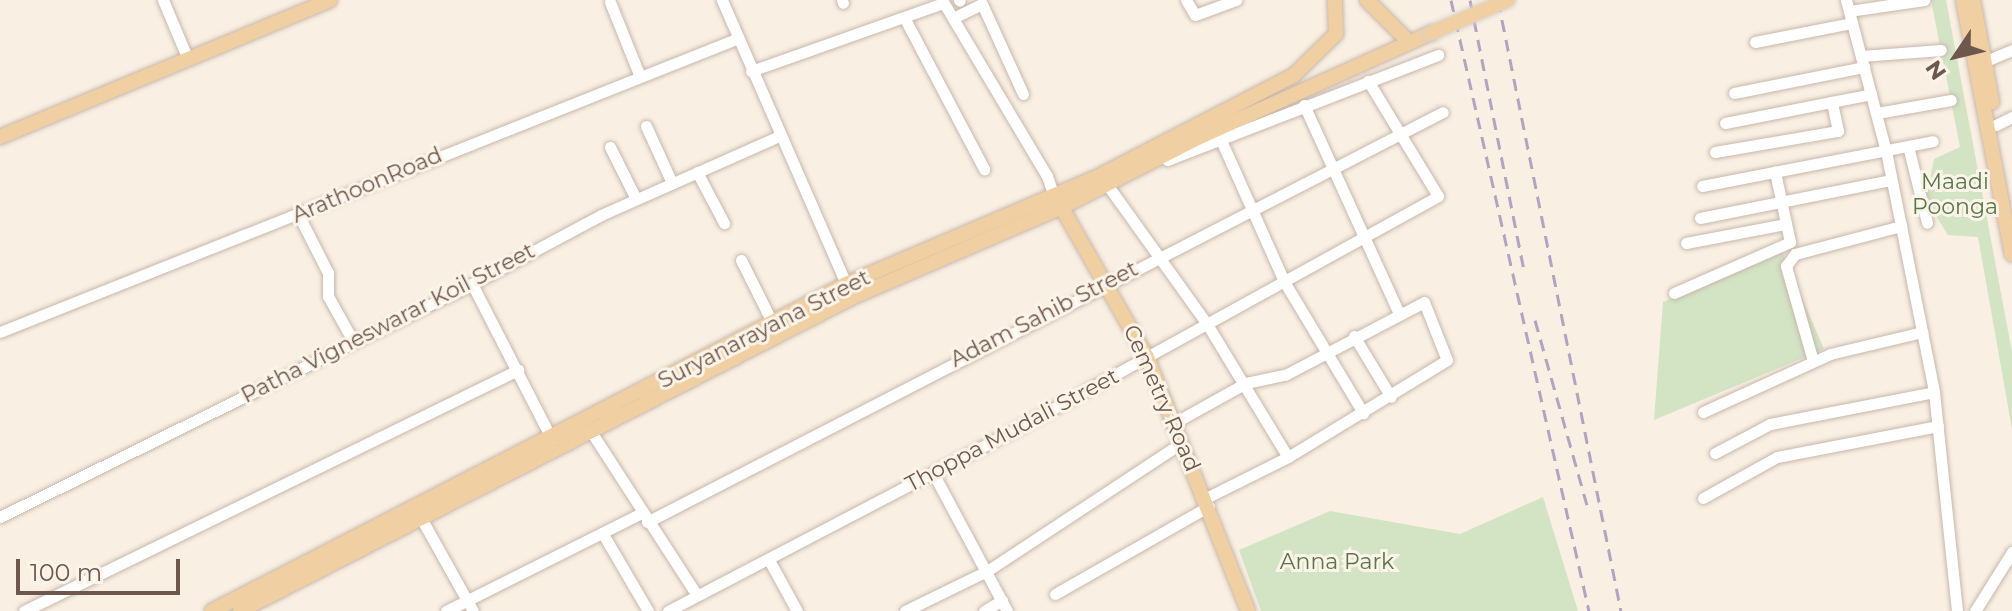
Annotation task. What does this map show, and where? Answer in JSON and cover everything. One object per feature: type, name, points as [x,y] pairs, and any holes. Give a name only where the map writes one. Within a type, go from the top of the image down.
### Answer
[{"type":"main road","points":[[0,137],[330,0]]},
{"type":"main road","name":"Suryanarayana Street","points":[[1058,202],[1294,75],[1319,55],[1336,34],[1335,0]]},
{"type":"main road","points":[[1367,0],[1409,42]]},
{"type":"main road","name":"Suryanarayana Street","points":[[212,611],[772,322],[1106,183],[1352,65],[1508,0]]},
{"type":"main road","points":[[1963,0],[2012,254]]},
{"type":"main road","points":[[1973,0],[2012,204]]},
{"type":"main road","name":"Cemetry Road","points":[[1058,202],[1108,281],[1147,357],[1208,502],[1248,611]]},
{"type":"main road","name":"Suryanarayana Street","points":[[250,609],[850,290]]},
{"type":"street","points":[[163,0],[187,57]]},
{"type":"street","points":[[722,0],[736,39],[850,290]]},
{"type":"street","points":[[1186,0],[1195,15],[1236,0]]},
{"type":"street","points":[[1755,42],[1849,11],[1924,0]]},
{"type":"street","points":[[751,71],[905,19],[942,1],[1047,176],[1058,202]]},
{"type":"street","points":[[610,2],[639,74]]},
{"type":"street","points":[[953,18],[982,4],[1023,94]]},
{"type":"street","points":[[1849,11],[1886,151],[1934,392],[1957,611]]},
{"type":"street","points":[[905,19],[984,169]]},
{"type":"street","name":"ArathoonRoad","points":[[0,332],[639,74],[736,39]]},
{"type":"street","points":[[1734,93],[1862,62],[1941,50]]},
{"type":"street","points":[[1986,61],[2012,50]]},
{"type":"street","points":[[1145,163],[1168,160],[1438,55]]},
{"type":"street","points":[[1368,81],[1402,137]]},
{"type":"street","points":[[1725,123],[1871,94]]},
{"type":"street","points":[[1877,113],[1951,100]]},
{"type":"street","points":[[1715,152],[1838,131],[1832,102]]},
{"type":"street","points":[[1304,105],[1399,313]]},
{"type":"street","name":"Adam Sahib Street","points":[[446,611],[470,606],[603,534],[645,518],[1159,255],[1402,137],[1443,112]]},
{"type":"street","points":[[1996,125],[2012,117]]},
{"type":"street","points":[[646,126],[672,183]]},
{"type":"street","name":"Patha Vigneswarar Koil Street","points":[[0,517],[472,284],[636,199],[779,136]]},
{"type":"street","name":"Thoppa Mudali Street","points":[[668,611],[933,473],[1285,283],[1365,234],[1438,196],[1402,137]]},
{"type":"street","points":[[1220,138],[1285,283],[1363,413]]},
{"type":"street","points":[[1702,186],[1933,141]]},
{"type":"street","points":[[1908,146],[1927,223]]},
{"type":"street","points":[[610,147],[636,199]]},
{"type":"street","points":[[697,172],[724,223]]},
{"type":"street","points":[[1674,293],[1790,242],[1775,172]]},
{"type":"street","points":[[1700,218],[1891,180]]},
{"type":"street","points":[[1106,183],[1207,324],[1246,383],[1288,457]]},
{"type":"street","points":[[298,214],[328,273],[328,296],[353,341]]},
{"type":"street","points":[[1686,243],[1786,224]]},
{"type":"street","points":[[1813,361],[1786,266],[1795,254],[1901,226]]},
{"type":"street","points":[[741,260],[772,322]]},
{"type":"street","points":[[472,284],[551,438]]},
{"type":"street","points":[[1055,594],[1391,397],[1447,360],[1424,302],[1354,336],[1285,375],[1246,383],[1174,423]]},
{"type":"street","points":[[1703,412],[1813,361],[1922,332]]},
{"type":"street","points":[[1354,336],[1391,397]]},
{"type":"street","points":[[24,611],[518,370]]},
{"type":"street","points":[[1715,453],[1770,424],[1934,392]]},
{"type":"street","points":[[1703,498],[1777,457],[1938,426]]},
{"type":"street","points":[[590,430],[696,594]]},
{"type":"street","points":[[905,611],[987,571],[1181,443]]},
{"type":"street","points":[[933,473],[1004,606],[984,611]]},
{"type":"street","points":[[421,518],[470,606]]},
{"type":"street","points":[[603,534],[648,611]]},
{"type":"street","points":[[1975,611],[2012,552]]},
{"type":"street","points":[[769,560],[797,611]]},
{"type":"green space","name":"Maadi Poonga","points":[[1931,0],[1946,0],[2012,352],[2012,429],[1978,237],[1948,235],[1926,200],[1934,159],[1960,147]]},
{"type":"green space","points":[[1782,251],[1824,349],[1654,420],[1663,302]]},
{"type":"green space","name":"Anna Park","points":[[1543,497],[1578,611],[1261,611],[1239,550],[1330,511],[1460,534]]},
{"type":"railway","points":[[1451,0],[1589,611]]},
{"type":"railway","points":[[1470,0],[1524,271]]},
{"type":"railway","points":[[1498,0],[1621,611]]},
{"type":"railway","points":[[1535,320],[1589,512]]}]
